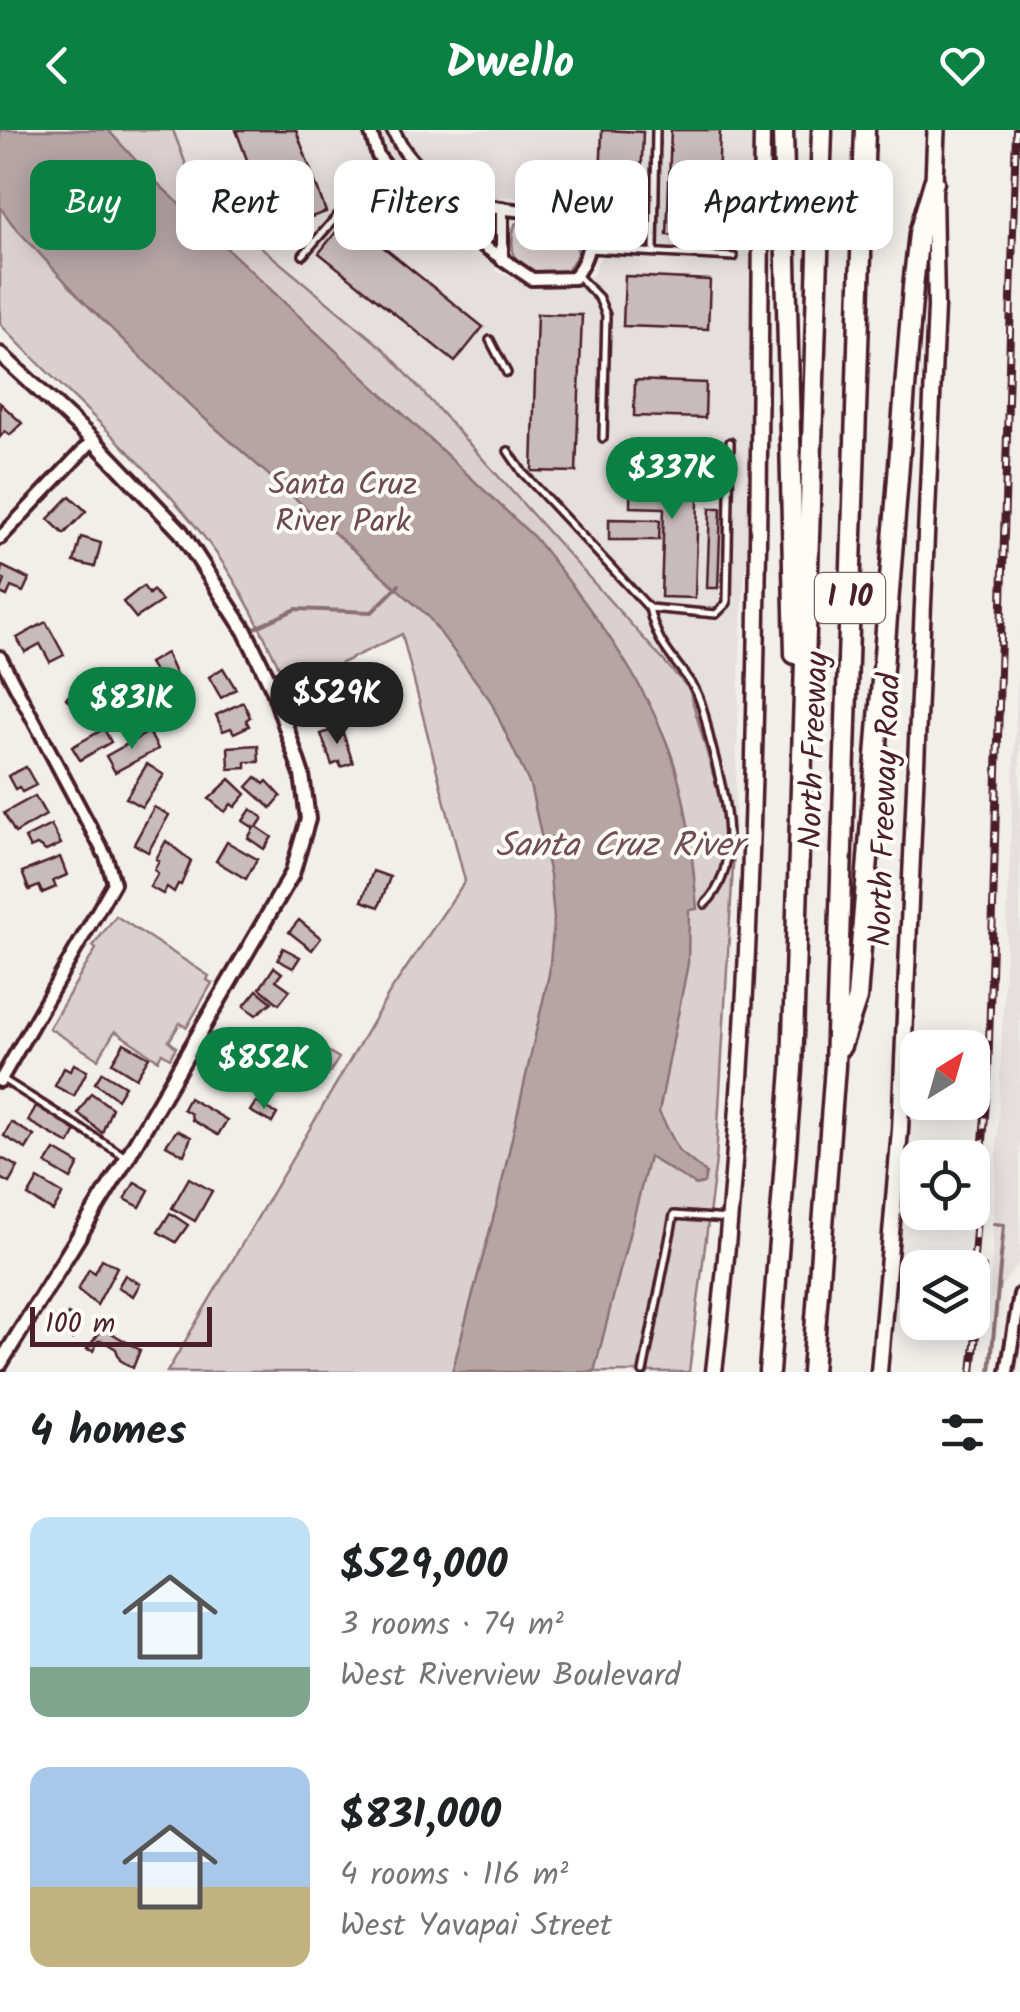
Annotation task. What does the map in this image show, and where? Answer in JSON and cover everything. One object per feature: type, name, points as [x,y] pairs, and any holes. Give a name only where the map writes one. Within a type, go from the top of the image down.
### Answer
[{"type":"highway","points":[[783,130],[799,856]]},
{"type":"highway","name":"North Freeway","points":[[769,1372],[787,1162],[822,130]]},
{"type":"highway","name":"North Freeway","points":[[812,1372],[835,1066],[865,130]]},
{"type":"highway","points":[[835,1066],[857,998],[913,287],[919,233],[934,182]]},
{"type":"main road","points":[[714,1372],[742,1070],[755,743],[762,130]]},
{"type":"main road","name":"North Freeway Road","points":[[880,1372],[900,1111],[936,307],[936,130]]},
{"type":"street","points":[[370,130],[383,160]]},
{"type":"street","points":[[393,130],[401,148],[428,177],[453,192],[515,209]]},
{"type":"street","points":[[386,160],[401,148]]},
{"type":"street","points":[[502,208],[502,260]]},
{"type":"street","points":[[488,250],[532,279],[558,280],[576,274],[588,250]]},
{"type":"street","points":[[0,354],[93,440],[181,532],[245,631],[274,691],[302,775],[308,818],[292,874],[127,1158],[0,1364]]},
{"type":"street","points":[[0,538],[93,440]]},
{"type":"street","points":[[0,657],[106,857],[114,883],[1,1079]]},
{"type":"street","points":[[1006,1372],[1020,1294]]},
{"type":"lane","points":[[654,252],[656,130]]},
{"type":"lane","points":[[303,255],[334,219]]},
{"type":"lane","points":[[610,250],[734,257]]},
{"type":"lane","points":[[576,274],[599,298],[606,315],[603,438]]},
{"type":"lane","points":[[490,340],[507,373]]},
{"type":"lane","points":[[648,608],[716,614],[724,610],[730,442]]},
{"type":"lane","points":[[508,451],[523,473],[648,608],[663,650],[696,690],[726,803],[726,849],[720,883],[705,904]]},
{"type":"lane","points":[[1,1079],[127,1158]]},
{"type":"lane","points":[[643,1372],[674,1216],[731,1219]]},
{"type":"shaded area","points":[[173,130],[751,130],[751,160],[668,160],[668,250],[751,250],[751,506],[741,623],[734,849],[689,689],[385,350],[264,250],[314,250],[314,160],[184,160]]},
{"type":"shaded area","points":[[1020,627],[1020,1261],[990,1301]]},
{"type":"green space","name":"Santa Cruz River Park","points":[[0,130],[173,130],[184,160],[176,160],[176,250],[264,250],[385,350],[689,689],[734,849],[716,1160],[689,1372],[167,1372],[390,992],[465,881],[402,634],[289,688],[237,585],[192,522],[140,463],[0,324]]},
{"type":"green space","points":[[515,224],[515,250],[577,250],[578,254],[565,274],[529,270],[516,259],[512,238]]},
{"type":"green space","points":[[116,916],[209,976],[207,980],[212,983],[187,1027],[180,1023],[169,1041],[176,1047],[170,1058],[162,1053],[158,1060],[115,1031],[98,1059],[49,1028],[96,949],[93,946]]},
{"type":"green space","points":[[299,1044],[309,1057],[317,1045],[339,1058],[328,1075],[307,1063],[295,1067],[287,1063],[285,1050]]},
{"type":"water","name":"Santa Cruz River","points":[[0,130],[108,130],[136,160],[30,160],[30,243],[0,207]]},
{"type":"water","name":"Santa Cruz River","points":[[156,182],[176,201],[176,250],[229,250],[534,537],[606,632],[652,709],[672,757],[683,799],[697,909],[689,910],[688,963],[659,1112],[679,1151],[706,1173],[704,1183],[696,1185],[649,1157],[594,1372],[452,1372],[498,1200],[549,974],[554,919],[550,875],[530,785],[490,700],[427,615],[194,409],[36,250],[156,250]]},
{"type":"building","points":[[236,130],[296,130],[307,160],[247,160]]},
{"type":"building","points":[[602,130],[643,132],[642,160],[601,160]]},
{"type":"building","points":[[671,130],[720,130],[719,160],[670,160]]},
{"type":"building","points":[[314,179],[326,212],[314,216]]},
{"type":"building","points":[[334,234],[334,250],[387,250],[483,327],[455,362],[319,253]]},
{"type":"building","points":[[625,276],[710,280],[708,329],[623,326]]},
{"type":"building","points":[[537,314],[582,315],[576,472],[532,471]]},
{"type":"building","points":[[635,380],[706,383],[705,418],[634,416]]},
{"type":"building","points":[[0,403],[22,423],[10,435],[5,431],[0,437]]},
{"type":"building","points":[[631,466],[699,469],[695,598],[661,597],[664,508],[630,507]]},
{"type":"building","points":[[70,496],[86,511],[64,534],[48,519]]},
{"type":"building","points":[[710,508],[721,508],[718,588],[707,588]]},
{"type":"building","points":[[609,519],[660,520],[659,540],[609,540]]},
{"type":"building","points":[[81,537],[101,543],[95,567],[74,562]]},
{"type":"building","points":[[2,566],[29,579],[23,592],[11,587],[7,596],[0,593],[5,580],[0,577]]},
{"type":"building","points":[[143,586],[149,594],[153,590],[162,601],[136,618],[123,602]]},
{"type":"building","points":[[46,622],[64,655],[50,662],[40,644],[25,652],[17,638]]},
{"type":"building","points":[[166,653],[179,682],[166,691],[149,663]]},
{"type":"building","points":[[223,668],[236,689],[221,698],[209,677]]},
{"type":"building","points":[[85,684],[93,695],[86,700],[89,705],[78,713],[66,698]]},
{"type":"building","points":[[243,702],[250,717],[246,720],[249,726],[234,733],[231,728],[223,731],[216,715]]},
{"type":"building","points":[[341,727],[353,763],[341,767],[339,762],[332,765],[321,734]]},
{"type":"building","points":[[104,729],[111,742],[80,760],[72,747]]},
{"type":"building","points":[[149,732],[158,749],[115,772],[106,756]]},
{"type":"building","points":[[258,745],[259,762],[229,769],[228,747]]},
{"type":"building","points":[[147,764],[164,775],[142,807],[126,798]]},
{"type":"building","points":[[26,767],[36,785],[22,792],[19,787],[15,789],[8,776]]},
{"type":"building","points":[[256,777],[264,784],[267,781],[281,796],[271,808],[247,787]]},
{"type":"building","points":[[230,779],[246,794],[225,812],[209,799]]},
{"type":"building","points":[[35,796],[46,815],[15,833],[4,813]]},
{"type":"building","points":[[154,807],[169,815],[148,852],[134,844]]},
{"type":"building","points":[[251,809],[263,818],[257,827],[272,837],[264,849],[248,838],[254,828],[243,821]]},
{"type":"building","points":[[51,825],[61,844],[46,851],[37,845],[30,848],[25,838]]},
{"type":"building","points":[[166,841],[191,861],[181,885],[174,892],[167,887],[163,894],[150,887],[158,873],[154,870],[159,861],[156,859]]},
{"type":"building","points":[[227,842],[257,859],[246,879],[216,861]]},
{"type":"building","points":[[60,857],[67,875],[53,881],[56,887],[42,893],[39,886],[29,890],[22,872]]},
{"type":"building","points":[[373,871],[390,877],[379,907],[362,901]]},
{"type":"building","points":[[299,920],[321,938],[312,950],[289,932]]},
{"type":"building","points":[[283,948],[300,957],[293,968],[278,960]]},
{"type":"building","points":[[274,967],[282,973],[276,980],[290,990],[279,1004],[260,988]]},
{"type":"building","points":[[257,990],[272,1002],[256,1015],[244,1006]]},
{"type":"building","points":[[124,1043],[149,1057],[136,1078],[112,1063]]},
{"type":"building","points":[[74,1064],[87,1071],[74,1096],[55,1086],[64,1068],[70,1071]]},
{"type":"building","points":[[102,1072],[125,1086],[117,1099],[95,1083]]},
{"type":"building","points":[[91,1093],[112,1108],[102,1133],[78,1113]]},
{"type":"building","points":[[189,1098],[227,1120],[218,1135],[192,1120],[191,1114],[183,1109]]},
{"type":"building","points":[[256,1102],[277,1114],[272,1123],[250,1111]]},
{"type":"building","points":[[36,1106],[77,1129],[69,1144],[28,1121]]},
{"type":"building","points":[[11,1122],[34,1136],[26,1149],[4,1136]]},
{"type":"building","points":[[177,1130],[191,1137],[184,1155],[166,1145]]},
{"type":"building","points":[[55,1150],[79,1164],[71,1179],[46,1164]]},
{"type":"building","points":[[0,1157],[18,1167],[9,1183],[0,1178]]},
{"type":"building","points":[[189,1178],[212,1191],[195,1221],[172,1208]]},
{"type":"building","points":[[38,1179],[63,1194],[53,1211],[28,1196]]},
{"type":"building","points":[[135,1182],[149,1190],[140,1207],[125,1199]]},
{"type":"building","points":[[170,1213],[188,1225],[176,1242],[158,1232]]},
{"type":"building","points":[[102,1259],[117,1267],[97,1305],[78,1290],[89,1269],[95,1273]]},
{"type":"building","points":[[125,1275],[140,1284],[133,1296],[118,1287]]},
{"type":"building","points":[[68,1314],[82,1323],[72,1339],[48,1324],[53,1317],[63,1323]]},
{"type":"building","points":[[103,1328],[140,1350],[133,1368],[103,1341],[98,1341],[93,1351],[87,1349]]},
{"type":"waterway","points":[[251,630],[296,609],[372,612],[399,585]]},
{"type":"waterway","points":[[990,1372],[1004,1225],[994,1224]]},
{"type":"railway","points":[[974,1250],[988,1077],[1016,130]]},
{"type":"railway","points":[[972,1372],[975,1340]]}]
